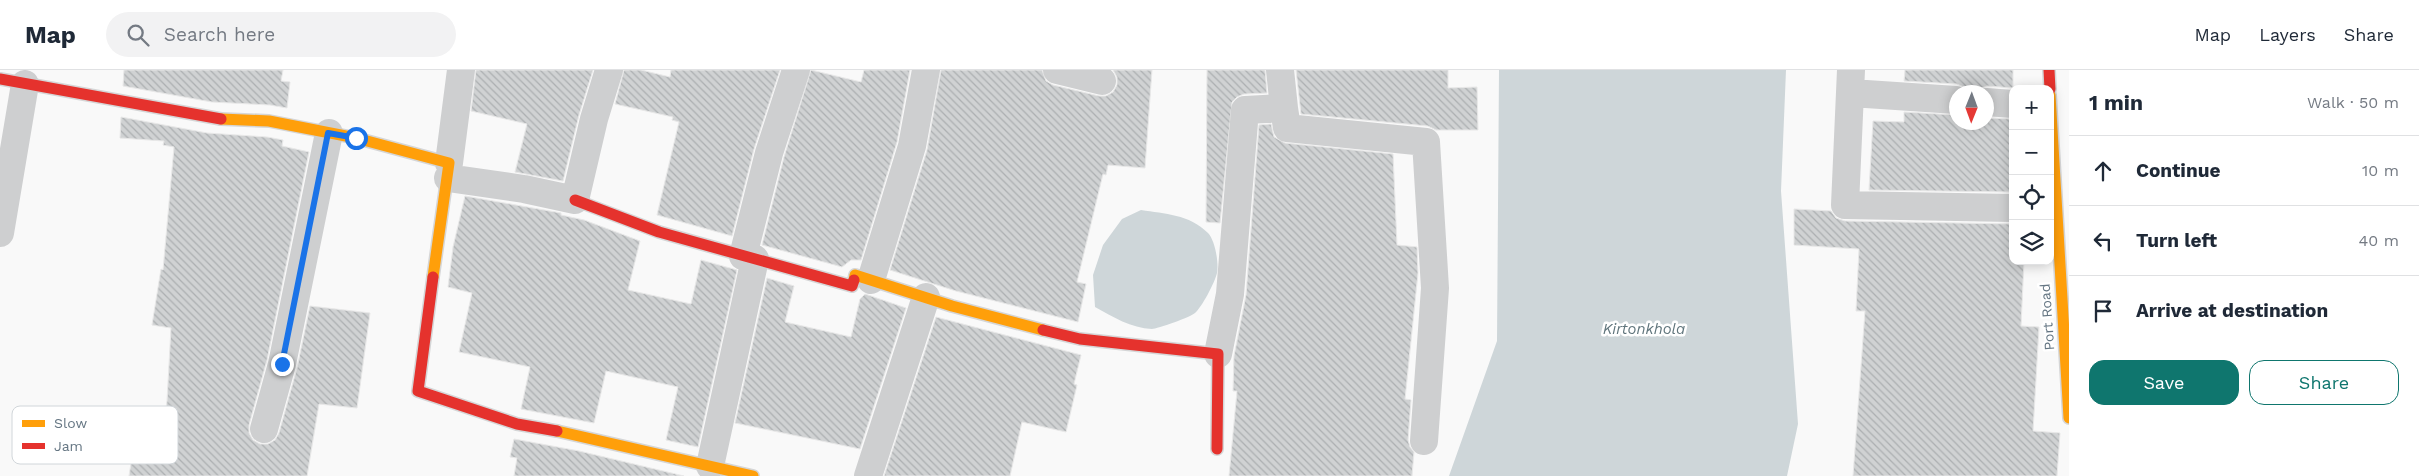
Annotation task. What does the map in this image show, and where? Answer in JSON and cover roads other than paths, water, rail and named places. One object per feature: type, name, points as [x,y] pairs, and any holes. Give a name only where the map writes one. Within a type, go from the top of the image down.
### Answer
[{"type":"street","points":[[461,70],[449,171],[418,391],[517,424],[582,436],[754,476]]},
{"type":"street","points":[[575,200],[594,119],[609,70]]},
{"type":"street","points":[[710,466],[769,153],[796,70]]},
{"type":"street","points":[[871,280],[912,146],[926,70]]},
{"type":"street","points":[[1057,70],[1102,81]]},
{"type":"street","points":[[1280,70],[1287,128],[1426,142],[1435,288],[1424,441]]},
{"type":"street","points":[[2049,70],[2050,85]]},
{"type":"street","points":[[0,233],[12,81],[210,118],[269,122],[328,133],[449,171],[575,200],[659,232],[852,286],[855,275],[926,297],[1080,339],[1218,354]]},
{"type":"street","points":[[1949,99],[1851,82],[1845,205],[2009,208]]},
{"type":"street","points":[[1994,103],[2009,104]]},
{"type":"street","points":[[1217,449],[1218,354],[1230,294],[1245,110],[1284,108]]},
{"type":"street","name":"Port Road","points":[[2051,130],[2052,175]]},
{"type":"street","points":[[264,429],[282,364],[328,133]]},
{"type":"street","name":"Port Road","points":[[2054,212],[2063,238],[2069,418]]},
{"type":"street","points":[[868,476],[926,297]]},
{"type":"water","name":"Kirtonkhola","points":[[1499,70],[1786,70],[1781,191],[1798,424],[1787,476],[1449,476],[1497,341]]},
{"type":"water","points":[[1141,210],[1168,214],[1193,222],[1208,233],[1213,241],[1216,252],[1217,273],[1205,300],[1198,310],[1187,317],[1152,329],[1129,324],[1095,307],[1093,275],[1103,245],[1122,219]]}]
